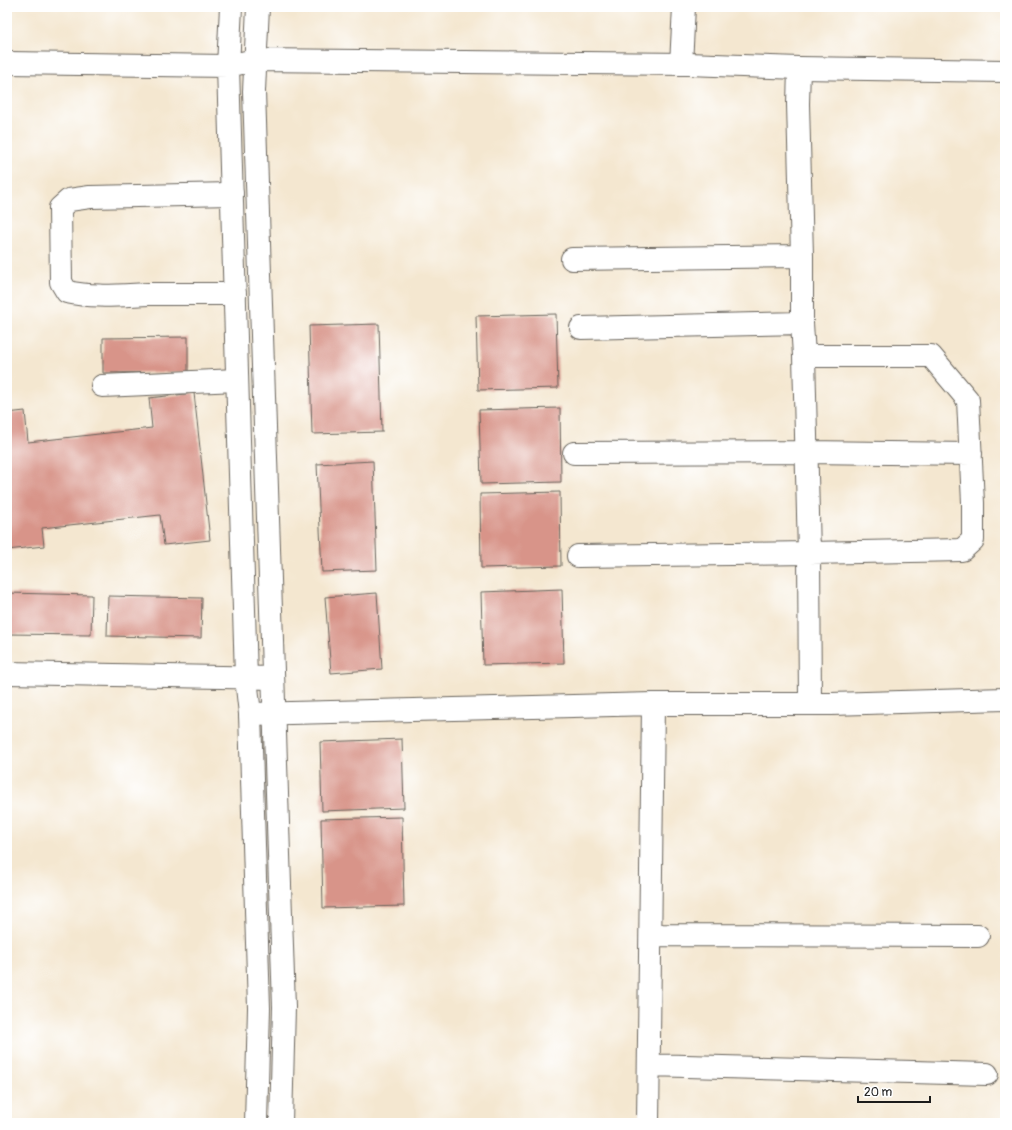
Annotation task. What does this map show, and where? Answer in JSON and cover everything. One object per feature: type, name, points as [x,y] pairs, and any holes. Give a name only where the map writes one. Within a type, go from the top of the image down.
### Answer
[{"type":"street","points":[[231,7],[228,66],[246,678],[250,714],[259,1008],[256,1123]]},
{"type":"street","points":[[258,7],[254,92],[284,1007],[282,1123]]},
{"type":"street","points":[[681,64],[684,7]]},
{"type":"street","points":[[7,63],[228,66],[255,60],[681,64],[798,68],[1005,71]]},
{"type":"street","points":[[798,68],[802,323],[809,554],[810,704]]},
{"type":"street","points":[[232,194],[90,197],[68,200],[60,208],[61,282],[66,292],[78,295],[235,294]]},
{"type":"street","points":[[572,259],[802,256]]},
{"type":"street","points":[[581,328],[802,323]]},
{"type":"street","points":[[578,556],[809,554],[962,550],[973,540],[973,503],[968,400],[931,356],[804,356]]},
{"type":"street","points":[[102,386],[237,380]]},
{"type":"street","points":[[574,453],[806,452],[971,454]]},
{"type":"street","points":[[7,673],[273,678]]},
{"type":"street","points":[[250,714],[653,704],[810,704],[1005,699]]},
{"type":"street","points":[[648,1123],[653,704]]},
{"type":"street","points":[[651,935],[978,936]]},
{"type":"street","points":[[649,1065],[987,1074]]},
{"type":"building","points":[[556,314],[558,388],[478,390],[476,316]]},
{"type":"building","points":[[379,324],[382,432],[312,434],[309,326]]},
{"type":"building","points":[[188,337],[188,372],[103,373],[103,338]]},
{"type":"building","points":[[194,393],[210,540],[164,545],[160,515],[42,528],[44,546],[7,550],[7,413],[25,411],[28,442],[152,428],[149,398]]},
{"type":"building","points":[[560,408],[561,482],[481,484],[479,410]]},
{"type":"building","points":[[373,461],[377,570],[322,572],[317,464]]},
{"type":"building","points":[[560,492],[561,566],[481,568],[480,494]]},
{"type":"building","points":[[562,589],[564,663],[483,665],[481,592]]},
{"type":"building","points":[[7,593],[92,595],[91,635],[7,634]]},
{"type":"building","points":[[377,593],[382,669],[331,673],[325,597]]},
{"type":"building","points":[[108,596],[202,598],[201,638],[107,636]]},
{"type":"building","points":[[402,739],[404,808],[322,811],[320,742]]},
{"type":"building","points":[[402,817],[404,906],[323,908],[321,819]]}]
